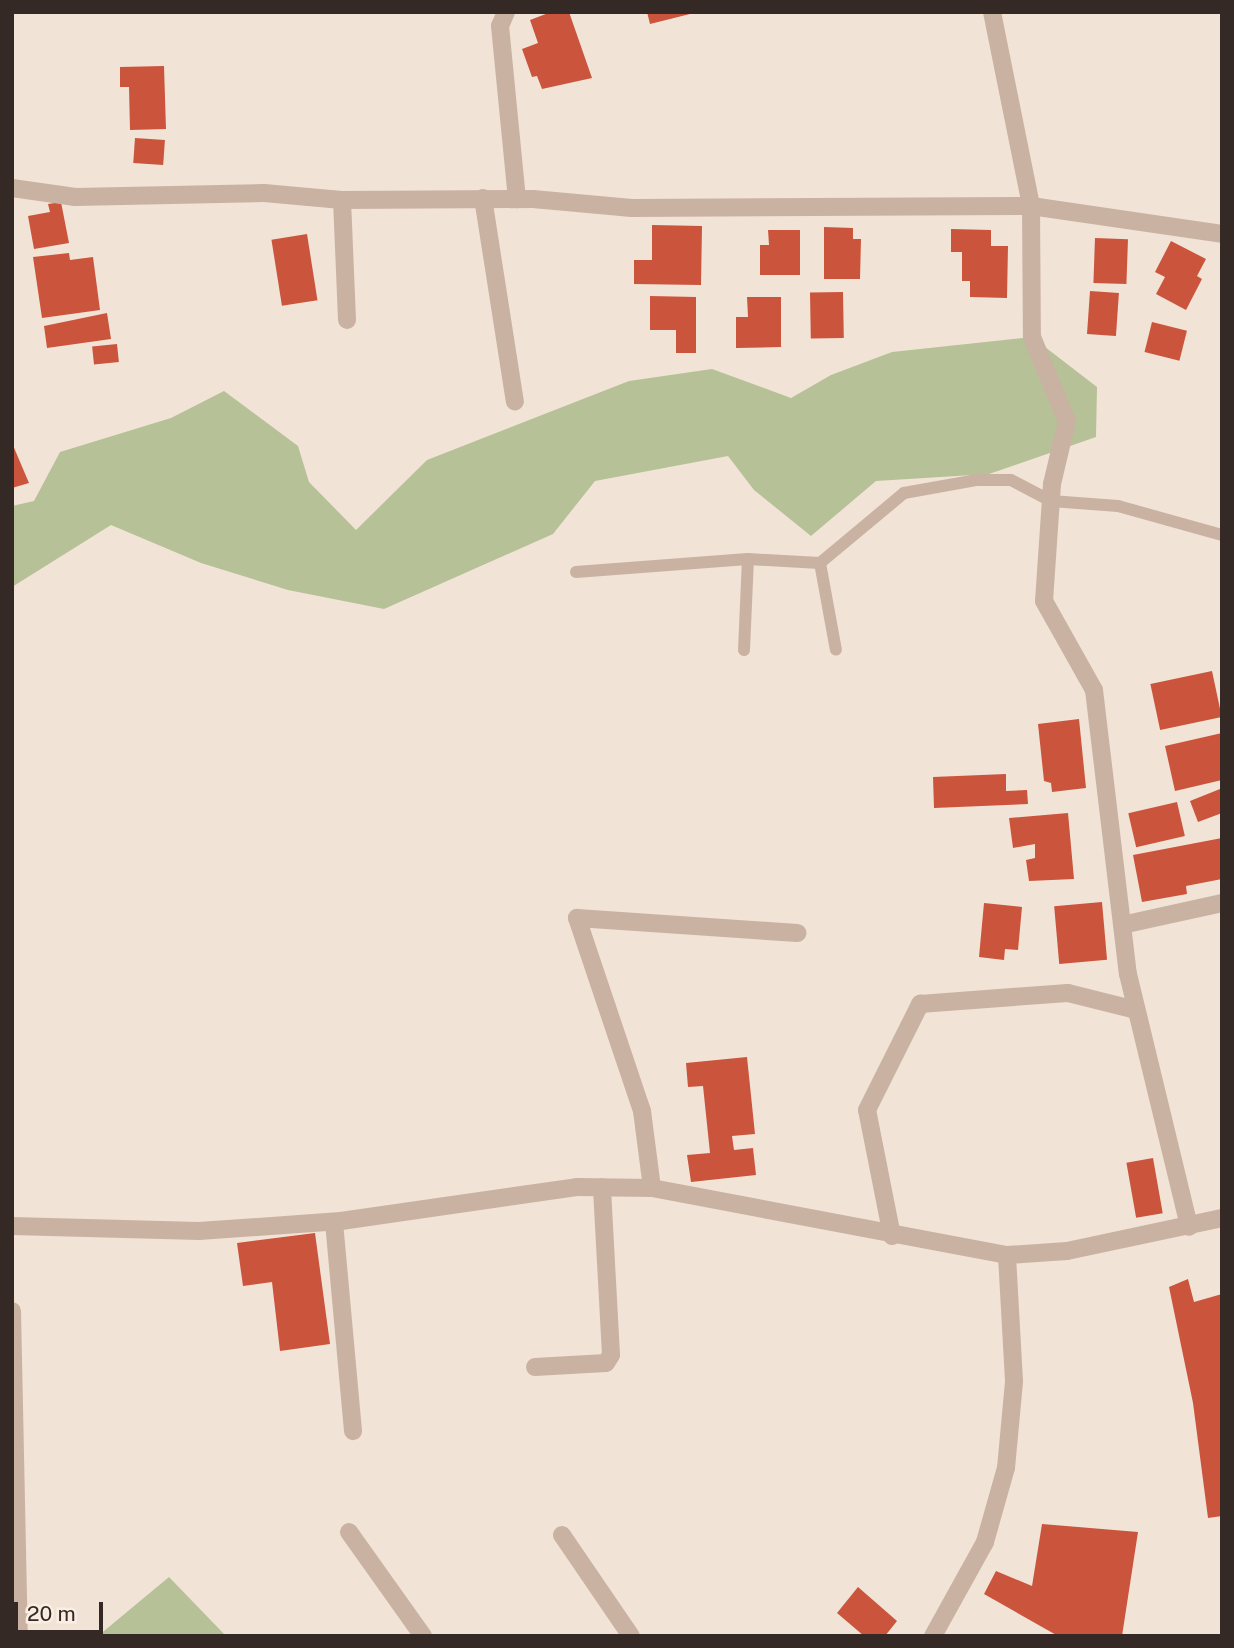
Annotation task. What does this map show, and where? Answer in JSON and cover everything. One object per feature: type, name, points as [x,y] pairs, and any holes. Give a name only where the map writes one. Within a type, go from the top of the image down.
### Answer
[{"type":"street","points":[[506,12],[500,26],[517,199]]},
{"type":"street","points":[[992,12],[1031,206],[1032,337],[1067,421],[1051,501],[1044,601],[1094,690],[1122,925],[1136,1010],[1189,1227]]},
{"type":"street","points":[[12,188],[75,197],[264,193],[342,200],[517,199],[632,208],[1031,206],[1222,234]]},
{"type":"street","points":[[483,198],[515,402]]},
{"type":"street","points":[[342,200],[347,320]]},
{"type":"street","points":[[1122,925],[1222,903]]},
{"type":"street","points":[[652,1188],[642,1111],[577,918],[796,933]]},
{"type":"street","points":[[892,1237],[867,1110],[919,1003],[1068,993],[1136,1010]]},
{"type":"street","points":[[12,1226],[198,1231],[334,1222],[577,1187],[652,1188],[815,1217],[892,1237],[1007,1255],[1067,1251],[1222,1218]]},
{"type":"street","points":[[535,1367],[606,1363],[611,1355],[602,1187]]},
{"type":"street","points":[[334,1222],[354,1431]]},
{"type":"street","points":[[933,1636],[985,1542],[1006,1468],[1014,1381],[1007,1255]]},
{"type":"street","points":[[12,1311],[19,1636]]},
{"type":"street","points":[[349,1532],[423,1636]]},
{"type":"street","points":[[562,1535],[631,1636]]},
{"type":"lane","points":[[576,572],[748,559],[820,563],[904,493],[940,483],[1011,480],[1051,501],[1118,506],[1222,535]]},
{"type":"lane","points":[[744,650],[748,559]]},
{"type":"lane","points":[[820,563],[836,650]]},
{"type":"green space","points":[[1032,337],[1097,387],[1096,437],[989,474],[876,481],[811,536],[754,490],[728,456],[595,481],[553,534],[384,609],[288,590],[201,563],[111,525],[12,587],[12,506],[34,501],[60,452],[171,418],[224,391],[298,446],[309,482],[356,530],[427,460],[629,381],[712,369],[791,398],[831,375],[892,352]]},
{"type":"green space","points":[[169,1577],[226,1636],[98,1636]]},
{"type":"building","points":[[551,12],[569,12],[592,78],[542,89],[537,76],[532,77],[522,49],[538,43],[530,20]]},
{"type":"building","points":[[647,12],[694,12],[694,13],[650,24]]},
{"type":"building","points":[[164,66],[166,129],[130,130],[129,87],[120,87],[120,67]]},
{"type":"building","points":[[135,138],[165,140],[163,165],[133,163]]},
{"type":"building","points":[[61,202],[69,243],[34,249],[28,216],[50,212],[48,204]]},
{"type":"building","points":[[652,225],[702,226],[701,285],[634,284],[634,260],[652,260]]},
{"type":"building","points":[[824,227],[853,228],[853,239],[861,239],[860,279],[824,279]]},
{"type":"building","points":[[951,229],[991,230],[991,246],[1008,246],[1007,298],[970,297],[970,281],[962,281],[962,252],[951,252]]},
{"type":"building","points":[[768,230],[800,230],[800,275],[760,275],[760,245],[769,245]]},
{"type":"building","points":[[307,234],[317,300],[282,306],[271,240]]},
{"type":"building","points":[[1095,238],[1128,239],[1126,284],[1093,283]]},
{"type":"building","points":[[1171,241],[1206,259],[1197,276],[1202,279],[1186,310],[1156,294],[1165,277],[1155,272]]},
{"type":"building","points":[[69,253],[70,260],[93,257],[100,310],[42,318],[33,257]]},
{"type":"building","points":[[1090,291],[1119,293],[1116,336],[1087,334]]},
{"type":"building","points":[[843,292],[844,338],[811,339],[810,293]]},
{"type":"building","points":[[650,296],[696,297],[696,353],[676,353],[676,330],[650,330]]},
{"type":"building","points":[[747,297],[781,297],[781,347],[736,348],[736,317],[748,317]]},
{"type":"building","points":[[107,313],[111,339],[47,348],[44,326]]},
{"type":"building","points":[[1152,322],[1187,331],[1179,361],[1145,352]]},
{"type":"building","points":[[117,344],[119,362],[94,365],[92,347]]},
{"type":"building","points":[[12,443],[29,483],[12,488]]},
{"type":"building","points":[[1212,671],[1222,717],[1160,730],[1150,684]]},
{"type":"building","points":[[1079,719],[1086,788],[1052,792],[1051,783],[1044,781],[1038,724]]},
{"type":"building","points":[[1222,733],[1222,780],[1175,791],[1165,746]]},
{"type":"building","points":[[1006,774],[1006,791],[1027,790],[1028,804],[934,808],[933,777]]},
{"type":"building","points":[[1220,789],[1222,813],[1198,822],[1190,801]]},
{"type":"building","points":[[1177,802],[1185,836],[1136,847],[1128,813]]},
{"type":"building","points":[[1068,813],[1074,879],[1029,881],[1026,860],[1035,858],[1035,844],[1013,848],[1009,818]]},
{"type":"building","points":[[1222,838],[1222,879],[1186,886],[1187,894],[1142,902],[1133,855]]},
{"type":"building","points":[[1102,902],[1107,960],[1059,964],[1054,906]]},
{"type":"building","points":[[984,903],[1022,907],[1018,950],[1005,949],[1004,960],[979,957]]},
{"type":"building","points":[[747,1057],[755,1134],[732,1136],[734,1150],[753,1148],[756,1175],[691,1182],[687,1155],[710,1153],[703,1086],[688,1087],[686,1063]]},
{"type":"building","points":[[1153,1158],[1163,1213],[1136,1218],[1126,1163]]},
{"type":"building","points":[[315,1233],[330,1344],[280,1351],[272,1282],[243,1286],[237,1243]]},
{"type":"building","points":[[1188,1279],[1194,1302],[1222,1294],[1222,1516],[1208,1518],[1193,1403],[1169,1287]]},
{"type":"building","points":[[1042,1524],[1138,1532],[1122,1636],[1058,1636],[984,1594],[996,1571],[1032,1586]]},
{"type":"building","points":[[858,1587],[897,1621],[885,1636],[864,1636],[837,1613]]}]
